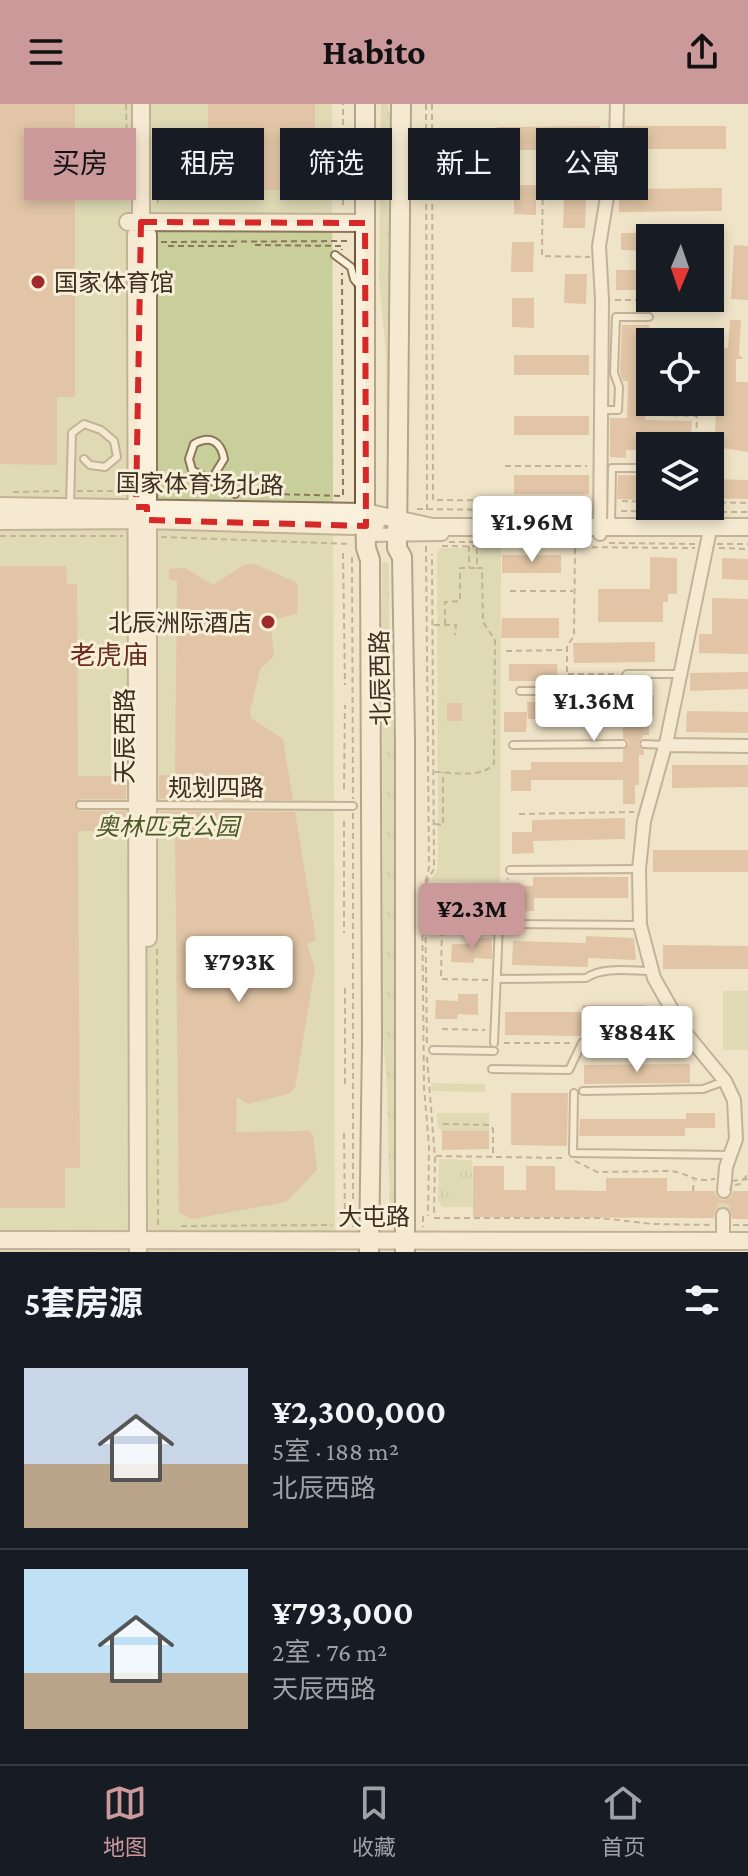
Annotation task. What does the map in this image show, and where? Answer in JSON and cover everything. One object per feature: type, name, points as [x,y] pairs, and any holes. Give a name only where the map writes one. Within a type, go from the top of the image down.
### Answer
[{"type":"main road","name":"北辰西路","points":[[363,1244],[372,1041],[370,560],[360,532],[365,104]]},
{"type":"main road","name":"北辰西路","points":[[401,104],[397,548],[402,557],[405,739],[404,1246]]},
{"type":"street","name":"天辰西路","points":[[141,104],[134,222],[148,235],[142,1246]]},
{"type":"street","points":[[603,520],[599,257],[616,142],[617,104]]},
{"type":"street","points":[[134,222],[365,223]]},
{"type":"street","name":"国家体育场北路","points":[[0,506],[70,506],[144,523]]},
{"type":"street","points":[[397,527],[603,520],[710,528],[748,527]]},
{"type":"street","points":[[710,528],[748,520]]},
{"type":"street","name":"国家体育场北路","points":[[0,521],[360,532],[397,527]]},
{"type":"street","name":"天辰西路","points":[[142,1246],[136,805],[144,523]]},
{"type":"street","name":"国家体育场北路","points":[[0,529],[127,529],[144,523]]},
{"type":"street","points":[[710,528],[748,535]]},
{"type":"street","points":[[710,528],[665,745],[644,821],[639,869],[640,925],[652,971],[668,1006],[725,1081],[734,1100],[736,1139],[728,1155],[728,1187]]},
{"type":"street","points":[[665,745],[748,746]]},
{"type":"street","name":"大屯路","points":[[0,1240],[107,1246],[445,1246],[724,1226],[748,1241]]},
{"type":"lane","points":[[335,255],[351,267],[354,279],[365,293]]},
{"type":"lane","points":[[601,410],[618,410],[619,387],[614,373],[616,317],[649,317]]},
{"type":"lane","points":[[70,506],[72,433],[84,424],[92,425],[114,441],[117,457],[105,467],[90,465],[84,459]]},
{"type":"lane","points":[[216,472],[224,459],[219,444],[213,439],[203,439],[194,444],[189,459],[192,470],[237,493]]},
{"type":"lane","points":[[603,520],[612,468],[636,468]]},
{"type":"lane","points":[[520,691],[616,691],[627,674],[679,674]]},
{"type":"lane","points":[[513,745],[623,744]]},
{"type":"lane","points":[[644,744],[665,745]]},
{"type":"lane","name":"规划四路","points":[[80,805],[353,806]]},
{"type":"lane","points":[[510,870],[639,869]]},
{"type":"lane","points":[[433,1050],[494,1047],[499,924],[640,925]]},
{"type":"lane","points":[[497,980],[586,978],[605,971],[652,971]]},
{"type":"lane","points":[[492,1069],[569,1070],[582,1043],[590,1035],[666,1038],[684,1031]]},
{"type":"lane","points":[[583,1091],[703,1089],[725,1081]]},
{"type":"lane","points":[[574,1093],[573,1153],[728,1155]]},
{"type":"path","points":[[343,104],[343,205]]},
{"type":"path","points":[[426,104],[427,520]]},
{"type":"path","points":[[432,104],[431,501],[603,520],[636,507]]},
{"type":"path","points":[[543,200],[542,256],[599,257]]},
{"type":"path","points":[[160,242],[350,239],[351,267]]},
{"type":"path","points":[[237,493],[343,496],[342,246],[255,245]]},
{"type":"path","points":[[168,246],[235,246]]},
{"type":"path","points":[[602,300],[636,300]]},
{"type":"path","points":[[505,466],[600,466]]},
{"type":"path","points":[[179,491],[224,493]]},
{"type":"path","points":[[724,502],[748,503]]},
{"type":"path","points":[[418,509],[710,528],[748,546]]},
{"type":"path","points":[[694,554],[695,548],[439,544],[710,528],[748,512]]},
{"type":"path","points":[[0,536],[144,523],[360,532],[353,806],[363,1244]]},
{"type":"path","points":[[710,528],[748,546]]},
{"type":"path","points":[[426,543],[429,868],[423,886],[422,908],[428,1216]]},
{"type":"path","points":[[469,546],[469,568]]},
{"type":"path","points":[[477,546],[477,568]]},
{"type":"path","points":[[566,692],[567,650],[569,640],[574,636],[575,547]]},
{"type":"path","points":[[343,553],[345,685]]},
{"type":"path","points":[[431,875],[434,869],[432,554]]},
{"type":"path","points":[[433,772],[483,772],[493,767],[494,763],[495,640],[483,622],[482,568],[460,568],[460,601],[445,602],[445,625]]},
{"type":"path","points":[[510,591],[574,591]]},
{"type":"path","points":[[433,625],[456,625],[455,635]]},
{"type":"path","points":[[506,651],[567,650]]},
{"type":"path","points":[[567,674],[627,674]]},
{"type":"path","points":[[344,789],[345,705]]},
{"type":"path","points":[[434,824],[443,825],[443,772]]},
{"type":"path","points":[[519,814],[639,812]]},
{"type":"path","points":[[344,821],[344,933]]},
{"type":"path","points":[[497,980],[441,979],[442,923],[499,924],[497,900],[510,870]]},
{"type":"path","points":[[345,985],[345,1084]]},
{"type":"path","points":[[442,1029],[495,1030]]},
{"type":"path","points":[[494,1047],[582,1043]]},
{"type":"path","points":[[443,1124],[490,1125],[493,1129],[493,1156]]},
{"type":"path","points":[[344,1133],[345,1220]]},
{"type":"path","points":[[435,1156],[565,1157],[597,1172],[671,1171],[683,1172],[694,1180],[719,1178],[728,1155]]},
{"type":"path","points":[[728,1187],[740,1184],[748,1174]]},
{"type":"path","points":[[728,1187],[732,1181],[748,1179]]},
{"type":"path","points":[[693,1191],[694,1180]]},
{"type":"path","points":[[482,1211],[483,1218]]},
{"type":"path","points":[[434,1218],[600,1218],[653,1224],[748,1225]]},
{"type":"highlighted area","points":[[141,222],[365,223],[366,526],[147,520],[147,507],[136,507]]},
{"type":"green space","name":"奥林匹克公园","points":[[0,104],[332,104],[332,128],[280,128],[280,200],[332,200],[335,1252],[0,1252]]},
{"type":"green space","points":[[381,104],[388,104],[391,128],[381,128]]},
{"type":"green space","points":[[392,133],[394,147],[390,489],[387,486],[386,355],[379,279],[380,200],[392,200]]},
{"type":"green space","points":[[440,548],[501,548],[500,883],[429,881],[437,871],[438,855],[437,555]]},
{"type":"green space","points":[[386,561],[389,565],[390,695],[395,738],[395,1213],[390,1217],[383,1038],[382,563]]},
{"type":"green space","points":[[723,991],[748,991],[748,1050],[723,1050]]},
{"type":"green space","points":[[431,1083],[485,1084],[485,1092],[432,1091]]},
{"type":"green space","points":[[437,1113],[489,1113],[489,1131],[442,1131],[438,1127]]},
{"type":"green space","points":[[439,1159],[472,1160],[473,1207],[443,1207],[438,1201]]},
{"type":"building","name":"国家体育馆","points":[[0,104],[75,104],[75,128],[24,128],[24,200],[75,200],[75,397],[57,397],[57,465],[0,464]]},
{"type":"building","points":[[208,104],[315,104],[315,128],[280,128],[280,190],[264,190],[264,128],[208,128]]},
{"type":"building","points":[[726,126],[726,149],[648,149],[648,128],[625,128]]},
{"type":"building","points":[[497,127],[600,128],[536,128],[536,150],[520,150],[520,128]]},
{"type":"building","points":[[520,185],[536,185],[536,215],[514,214],[514,200],[520,200]]},
{"type":"building","points":[[722,188],[722,211],[619,212],[619,200],[648,200],[648,189]]},
{"type":"building","points":[[564,200],[586,200],[585,228],[563,228]]},
{"type":"building","points":[[621,233],[636,233],[636,251],[621,250]]},
{"type":"building","points":[[512,242],[534,242],[533,272],[511,272]]},
{"type":"building","points":[[734,245],[748,246],[748,300],[731,299]]},
{"type":"building","points":[[616,270],[636,270],[636,290],[616,290]]},
{"type":"building","points":[[565,274],[587,274],[586,304],[564,303]]},
{"type":"building","points":[[512,298],[534,298],[534,328],[512,327]]},
{"type":"building","points":[[730,320],[741,320],[739,354],[743,359],[736,359],[736,382],[748,382],[748,452],[724,448],[724,432],[715,432],[716,416],[724,416],[724,348],[728,348]]},
{"type":"building","points":[[622,325],[649,325],[649,328],[636,328],[636,416],[645,416],[645,420],[692,421],[691,432],[636,432],[636,450],[626,450],[626,458],[610,457],[610,418],[627,418],[628,381],[623,381],[620,372]]},
{"type":"building","points":[[514,355],[589,355],[589,375],[514,375]]},
{"type":"building","points":[[514,416],[589,416],[589,435],[514,435]]},
{"type":"building","points":[[514,475],[589,475],[589,494],[514,494]]},
{"type":"building","points":[[618,475],[636,476],[636,500],[617,499]]},
{"type":"building","points":[[724,479],[748,480],[748,499],[724,498]]},
{"type":"building","points":[[502,555],[561,555],[561,573],[502,573]]},
{"type":"building","points":[[650,557],[677,558],[677,594],[668,594],[668,602],[663,602],[663,622],[598,622],[598,589],[650,589]]},
{"type":"building","points":[[722,558],[748,559],[748,580],[722,579]]},
{"type":"building","points":[[255,564],[295,582],[298,587],[297,614],[270,620],[274,656],[260,669],[250,712],[251,718],[283,739],[293,800],[159,799],[159,775],[175,775],[177,581],[169,579],[169,569],[185,568],[213,585],[244,565]]},
{"type":"building","points":[[0,566],[66,566],[67,584],[77,584],[78,776],[126,776],[126,799],[80,799],[74,804],[79,811],[126,811],[126,831],[78,831],[80,1168],[65,1168],[65,1208],[0,1208]]},
{"type":"building","points":[[712,598],[748,599],[748,654],[699,653],[699,634],[712,634]]},
{"type":"building","points":[[502,618],[559,618],[559,638],[501,638]]},
{"type":"building","points":[[655,642],[655,662],[574,663],[573,643]]},
{"type":"building","points":[[509,664],[557,664],[558,681],[509,681]]},
{"type":"building","points":[[748,672],[748,689],[690,691],[690,673]]},
{"type":"building","points":[[623,695],[654,695],[654,717],[649,717],[649,735],[644,735],[638,743],[644,755],[639,755],[639,785],[635,785],[635,804],[623,804],[623,780],[531,780],[531,791],[511,791],[511,770],[531,770],[531,762],[623,762],[623,750],[629,745],[628,740],[623,738],[623,719],[528,719],[527,702],[623,702]]},
{"type":"building","points":[[447,703],[462,703],[462,721],[447,721]]},
{"type":"building","points":[[687,711],[748,712],[748,733],[686,732]]},
{"type":"building","points":[[504,712],[527,712],[526,732],[504,732]]},
{"type":"building","points":[[672,765],[748,765],[748,787],[672,788]]},
{"type":"building","points":[[159,811],[295,812],[316,940],[307,944],[315,968],[295,1088],[288,1094],[248,1104],[237,1097],[236,1132],[309,1131],[313,1135],[317,1170],[286,1202],[192,1219],[179,1213],[175,831],[159,831]]},
{"type":"building","points":[[625,818],[625,839],[533,841],[534,853],[512,854],[512,832],[532,832],[532,820]]},
{"type":"building","points":[[653,850],[748,850],[748,872],[653,872]]},
{"type":"building","points":[[533,877],[628,877],[628,898],[534,898],[534,911],[514,912],[513,886],[533,886]]},
{"type":"building","points":[[460,885],[480,886],[479,906],[459,906],[459,911],[437,910],[437,891],[459,892]]},
{"type":"building","points":[[586,936],[634,938],[636,960],[588,958],[588,967],[512,965],[513,941],[586,943]]},
{"type":"building","points":[[474,938],[492,938],[492,959],[474,958],[474,963],[451,962],[452,944],[474,944]]},
{"type":"building","points":[[663,945],[748,946],[748,969],[663,969]]},
{"type":"building","points":[[458,994],[478,994],[478,1015],[458,1014],[457,1019],[435,1019],[436,1000],[458,1001]]},
{"type":"building","points":[[582,1005],[645,1005],[645,1026],[583,1026],[581,1036],[505,1035],[505,1012],[582,1012]]},
{"type":"building","points":[[690,1064],[690,1083],[584,1084],[584,1065]]},
{"type":"building","points":[[511,1093],[568,1093],[567,1146],[511,1145]]},
{"type":"building","points":[[686,1113],[715,1113],[715,1128],[685,1128],[685,1136],[579,1136],[580,1119],[686,1119]]},
{"type":"building","points":[[442,1131],[489,1131],[489,1149],[442,1150]]},
{"type":"building","points":[[473,1166],[504,1166],[504,1190],[526,1190],[526,1166],[555,1166],[555,1190],[606,1191],[606,1178],[667,1178],[667,1191],[715,1191],[722,1200],[731,1197],[733,1191],[748,1191],[748,1219],[732,1219],[730,1210],[724,1206],[716,1210],[714,1218],[473,1217]]},
{"type":"tunnel","points":[[723,1215],[724,1191]]},
{"type":"place","name":"国家体育馆","points":[[38,282]]},
{"type":"place","name":"北辰洲际酒店","points":[[268,622]]},
{"type":"district","name":"老虎庙","points":[[109,655]]}]
